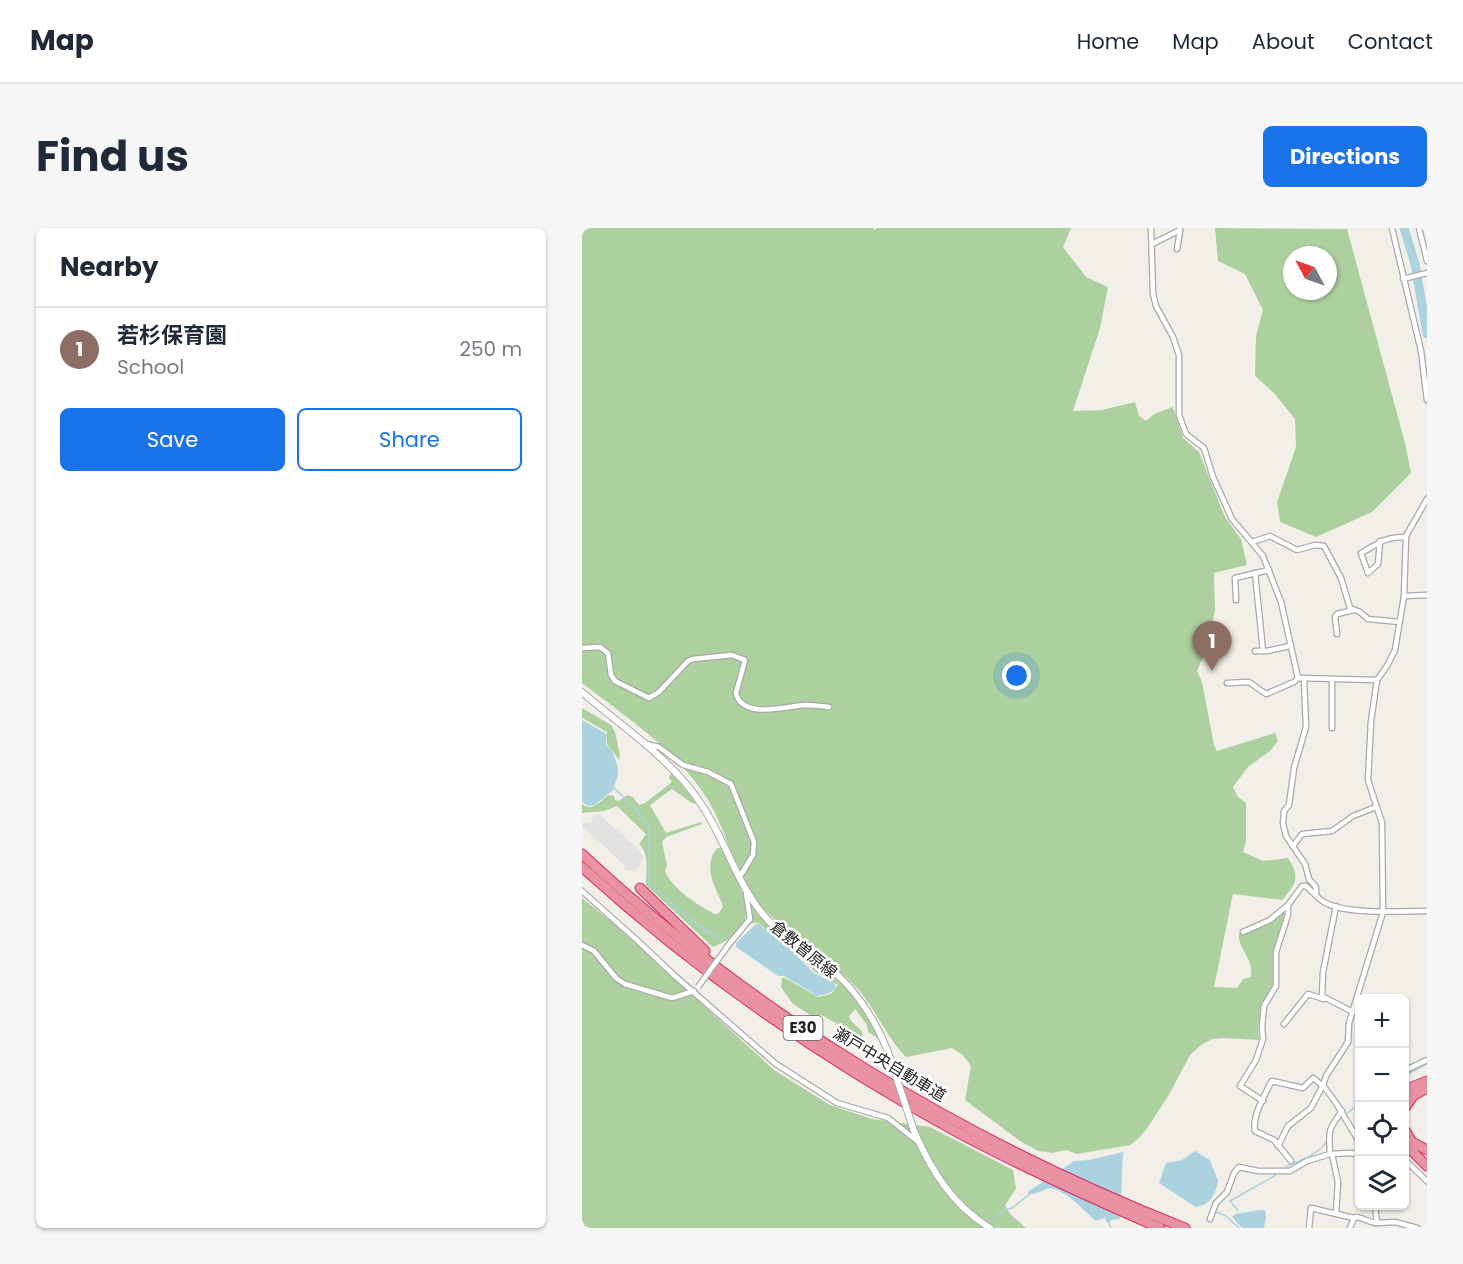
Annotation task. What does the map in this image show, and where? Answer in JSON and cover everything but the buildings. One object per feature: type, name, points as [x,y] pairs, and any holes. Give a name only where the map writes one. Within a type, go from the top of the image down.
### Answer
[{"type":"highway","name":"瀬戸中央自動車道","points":[[582,854],[651,916],[731,978],[824,1043],[895,1087],[1044,1171]]},
{"type":"highway","name":"瀬戸中央自動車道","points":[[582,870],[740,996],[802,1039],[900,1100],[956,1131],[1139,1214],[1183,1227]]},
{"type":"highway","points":[[640,888],[731,978]]},
{"type":"highway","points":[[1409,1090],[1427,1081]]},
{"type":"highway","points":[[1409,1102],[1413,1096],[1427,1088]]},
{"type":"highway","points":[[1409,1137],[1412,1142],[1427,1150]]},
{"type":"highway","points":[[1409,1148],[1427,1166]]},
{"type":"highway","name":"瀬戸中央自動車道","points":[[1139,1214],[1160,1228]]},
{"type":"street","points":[[1151,228],[1153,294],[1156,306],[1173,337],[1179,355],[1179,415],[1186,434],[1204,448],[1213,477],[1232,519],[1263,556],[1281,602],[1290,646],[1301,679],[1306,727],[1294,768],[1289,805],[1284,811],[1283,823],[1286,837],[1305,864],[1310,879],[1316,887],[1316,895]]},
{"type":"street","points":[[1392,228],[1421,351],[1427,400]]},
{"type":"street","points":[[1419,228],[1427,261]]},
{"type":"street","points":[[1152,244],[1180,229]]},
{"type":"street","points":[[1177,249],[1180,229]]},
{"type":"street","points":[[1404,279],[1427,273]]},
{"type":"street","points":[[1278,1146],[1288,1126],[1311,1108],[1326,1076],[1348,1042],[1353,1012],[1383,912],[1382,823],[1368,780],[1367,765],[1371,721],[1377,680],[1388,666],[1395,650],[1404,596],[1406,537],[1427,499]]},
{"type":"street","points":[[1252,542],[1270,536],[1297,550],[1315,545],[1324,546],[1341,578],[1348,605],[1368,619],[1400,622]]},
{"type":"street","points":[[1380,541],[1378,564],[1368,573],[1361,553],[1380,541],[1392,537],[1406,537]]},
{"type":"street","points":[[1236,600],[1235,578],[1269,570]]},
{"type":"street","points":[[1256,573],[1263,651]]},
{"type":"street","points":[[1404,596],[1427,595]]},
{"type":"street","points":[[1337,634],[1335,617],[1341,612],[1354,610]]},
{"type":"street","points":[[1255,651],[1290,646]]},
{"type":"street","points":[[582,648],[603,648],[608,653],[611,675],[615,681],[649,698],[659,692],[688,661],[700,657],[732,655],[740,656],[745,660],[736,693],[738,699],[745,705],[762,710],[804,705],[829,707]]},
{"type":"street","points":[[1227,682],[1249,682],[1266,694],[1301,679],[1377,680]]},
{"type":"street","points":[[1332,679],[1332,728]]},
{"type":"street","name":"倉敷曽原線","points":[[582,692],[670,767],[696,795],[718,833],[746,893],[768,921],[825,964],[854,990],[871,1013],[888,1052],[914,1131],[934,1172],[956,1202],[990,1228]]},
{"type":"street","points":[[643,744],[659,747],[683,765],[708,772],[731,784],[754,842],[753,855],[739,878]]},
{"type":"street","points":[[1293,846],[1302,834],[1332,831],[1353,816],[1376,807]]},
{"type":"street","points":[[1243,932],[1270,920],[1288,905],[1302,886],[1306,886],[1324,902],[1336,906],[1383,912],[1427,911]]},
{"type":"street","points":[[582,891],[675,976],[696,989],[788,1073],[837,1103],[888,1118],[919,1143]]},
{"type":"street","points":[[582,945],[594,951],[615,978],[625,984],[672,998],[696,989],[750,919],[746,893]]},
{"type":"street","points":[[1263,1101],[1240,1086],[1256,1060],[1263,1039],[1264,1006],[1276,986],[1276,952],[1288,915],[1288,905]]},
{"type":"street","points":[[1326,999],[1322,996],[1323,972],[1336,906]]},
{"type":"street","points":[[1284,1024],[1308,994],[1326,999],[1353,1012]]},
{"type":"street","points":[[1409,1069],[1427,1060]]},
{"type":"street","points":[[1291,1161],[1271,1138],[1255,1131],[1254,1125],[1272,1081],[1303,1088],[1313,1078],[1323,1086],[1346,1118],[1355,1135]]},
{"type":"street","points":[[1336,1214],[1338,1182],[1328,1133],[1330,1126],[1342,1112]]},
{"type":"street","points":[[1210,1219],[1216,1203],[1227,1192],[1234,1173],[1239,1167],[1257,1171],[1290,1171],[1307,1161],[1331,1154],[1355,1154]]},
{"type":"street","points":[[1409,1164],[1427,1181]]},
{"type":"street","points":[[1310,1228],[1311,1208],[1354,1218],[1356,1216],[1372,1223],[1395,1222],[1417,1228]]},
{"type":"street","points":[[1375,1210],[1377,1223]]},
{"type":"street","points":[[1350,1228],[1354,1218]]},
{"type":"green space","points":[[582,228],[872,228],[875,230],[877,228],[1071,228],[1063,247],[1086,277],[1108,287],[1100,328],[1073,411],[1102,410],[1135,402],[1139,416],[1146,421],[1154,414],[1173,407],[1183,438],[1199,452],[1225,517],[1241,539],[1247,565],[1214,573],[1215,611],[1205,652],[1197,671],[1202,682],[1217,751],[1275,733],[1278,741],[1270,751],[1248,767],[1233,787],[1238,797],[1246,803],[1246,841],[1243,852],[1263,861],[1288,858],[1296,876],[1291,890],[1282,900],[1233,894],[1214,987],[1237,988],[1243,979],[1251,977],[1250,963],[1239,940],[1239,934],[1271,922],[1283,912],[1285,915],[1274,951],[1273,984],[1263,1004],[1258,1027],[1259,1040],[1223,1038],[1212,1039],[1201,1045],[1190,1055],[1170,1093],[1148,1127],[1130,1145],[1077,1154],[1066,1150],[1052,1153],[1038,1151],[1020,1141],[965,1100],[971,1066],[963,1055],[952,1048],[906,1057],[856,987],[832,965],[780,925],[757,901],[736,865],[715,812],[696,782],[667,750],[582,683]]},
{"type":"green space","points":[[1215,228],[1347,229],[1405,443],[1411,473],[1372,512],[1316,537],[1280,522],[1277,502],[1296,447],[1295,419],[1274,393],[1255,376],[1256,336],[1263,310],[1245,274],[1218,261]]},
{"type":"green space","points":[[582,708],[611,725],[615,732],[619,760],[607,744],[607,732],[582,718]]},
{"type":"green space","points":[[671,773],[698,804],[692,803],[672,789],[650,805],[666,833],[701,822],[702,824],[666,837],[662,842],[667,866],[665,871],[669,878],[693,901],[714,914],[718,914],[723,907],[710,869],[713,855],[717,848],[721,848],[726,854],[744,900],[746,910],[742,927],[726,941],[713,947],[646,885],[646,858],[639,844],[646,834],[617,806],[604,811],[582,813],[582,804],[593,807],[608,795],[614,796],[615,800],[619,801],[627,795],[633,797],[639,805],[645,803],[672,782],[669,778]]},
{"type":"green space","points":[[582,898],[619,928],[774,1070],[830,1105],[872,1119],[930,1127],[1013,1170],[1016,1189],[1005,1205],[1010,1214],[1026,1228],[582,1228]]},
{"type":"green space","points":[[751,906],[769,926],[850,991],[861,1004],[879,1039],[868,1032],[867,1025],[855,1009],[849,1016],[862,1032],[861,1037],[821,1015],[812,1016],[793,1004],[781,987],[782,978],[818,997],[831,994],[838,985],[815,972],[795,952],[757,922],[750,924]]},
{"type":"shaded area","points":[[599,814],[640,851],[644,858],[635,872],[625,869],[625,866],[582,826],[582,823],[591,822],[594,815]]},
{"type":"water","points":[[582,720],[607,734],[606,744],[612,750],[618,768],[613,790],[595,805],[588,806],[582,802]]},
{"type":"water","points":[[757,923],[787,946],[814,973],[834,983],[835,988],[817,996],[784,976],[778,976],[736,947],[736,943]]},
{"type":"water","points":[[1195,1151],[1210,1160],[1218,1181],[1212,1198],[1196,1207],[1159,1183],[1166,1163],[1182,1160]]},
{"type":"water","points":[[1123,1152],[1120,1219],[1111,1220],[1110,1223],[1107,1223],[1105,1218],[1096,1221],[1066,1195],[1053,1189],[1028,1194],[1029,1191],[1074,1161]]},
{"type":"water","points":[[1265,1210],[1264,1228],[1242,1228],[1232,1217],[1235,1214]]},
{"type":"waterway","points":[[1404,228],[1415,264],[1427,334]]},
{"type":"waterway","points":[[613,787],[637,810],[649,827],[649,884],[694,922],[724,939]]},
{"type":"waterway","points":[[1409,1073],[1427,1064]]},
{"type":"waterway","points":[[1345,1115],[1355,1107]]},
{"type":"waterway","points":[[1335,1125],[1341,1118]]},
{"type":"waterway","points":[[1286,1167],[1315,1153],[1328,1140]]},
{"type":"waterway","points":[[1238,1211],[1230,1201],[1276,1175]]},
{"type":"waterway","points":[[994,1219],[1000,1212],[1012,1208],[1031,1193]]},
{"type":"waterway","points":[[1216,1212],[1226,1216],[1239,1228]]},
{"type":"waterway","points":[[1108,1222],[1111,1228]]},
{"type":"place","name":"若杉保育園","points":[[1212,671]]}]
